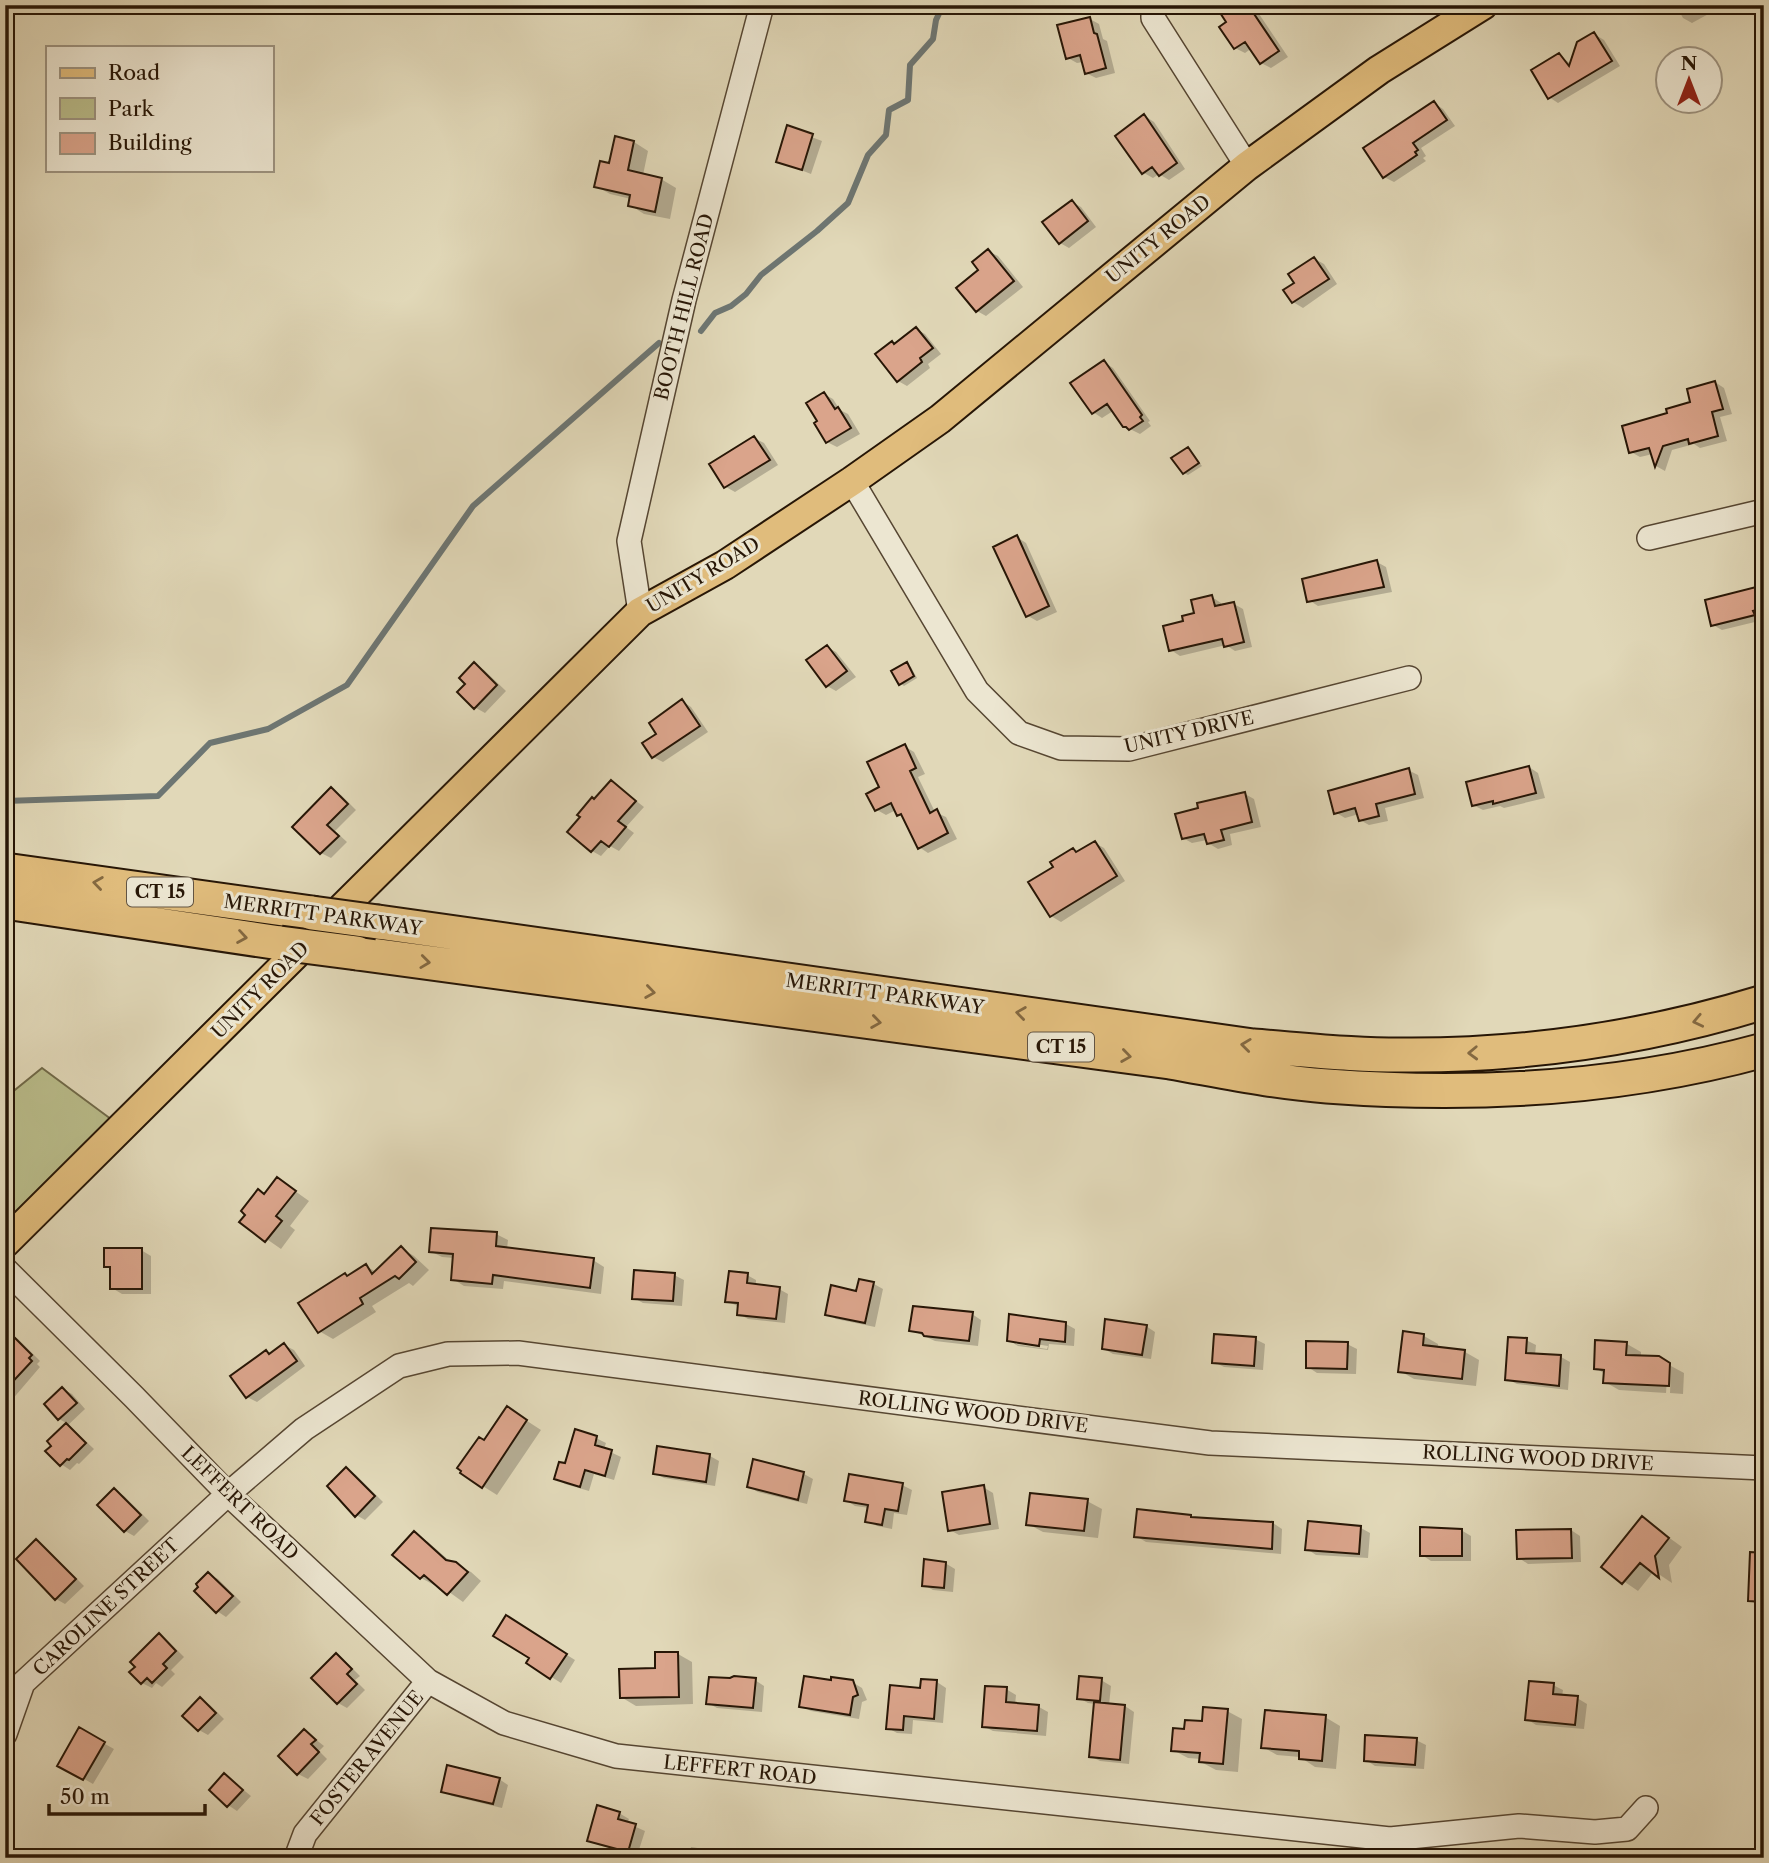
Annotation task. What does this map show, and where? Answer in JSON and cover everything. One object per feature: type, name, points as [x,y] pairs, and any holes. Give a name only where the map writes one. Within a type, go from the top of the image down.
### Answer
[{"type":"highway","name":"MERRITT PARKWAY","points":[[5,870],[1253,1046],[1411,1055],[1495,1052],[1578,1044],[1709,1019],[1764,1002]]},
{"type":"highway","name":"MERRITT PARKWAY","points":[[5,902],[280,943],[1156,1060],[1324,1086],[1408,1091],[1549,1086],[1647,1075],[1764,1050]]},
{"type":"highway","points":[[5,920],[185,929]]},
{"type":"main road","name":"UNITY ROAD","points":[[5,1243],[640,612],[725,565],[940,419],[1247,166],[1379,70],[1483,5]]},
{"type":"street","name":"BOOTH HILL ROAD","points":[[640,612],[629,541],[684,300],[762,5]]},
{"type":"street","points":[[1153,5],[1153,18],[1247,166]]},
{"type":"street","name":"UNITY DRIVE","points":[[852,481],[977,691],[1019,733],[1061,748],[1129,749],[1409,678]]},
{"type":"street","points":[[1649,538],[1764,511]]},
{"type":"street","name":"LEFFERT ROAD","points":[[5,1269],[228,1494],[428,1681],[504,1723],[616,1756],[1376,1838],[1390,1839],[1519,1826],[1595,1832],[1627,1829],[1646,1808]]},
{"type":"street","name":"ROLLING WOOD DRIVE","points":[[228,1494],[304,1429],[399,1366],[448,1354],[506,1353],[706,1376],[1210,1443],[1764,1468]]},
{"type":"street","name":"CAROLINE STREET","points":[[5,1734],[23,1683],[228,1494]]},
{"type":"street","name":"FOSTER AVENUE","points":[[296,1858],[305,1834],[428,1681]]},
{"type":"green space","points":[[42,1068],[119,1125],[5,1230],[5,1098]]},
{"type":"building","points":[[1215,5],[1248,5],[1279,51],[1260,64],[1245,42],[1234,49],[1219,27],[1226,22]]},
{"type":"building","points":[[1090,17],[1106,68],[1085,74],[1080,55],[1066,59],[1057,25]]},
{"type":"building","points":[[1594,32],[1612,61],[1548,99],[1531,70],[1559,53],[1569,66],[1577,42]]},
{"type":"building","points":[[1434,101],[1447,120],[1413,143],[1418,150],[1415,152],[1417,155],[1383,178],[1363,148]]},
{"type":"building","points":[[1144,114],[1177,163],[1159,176],[1152,167],[1142,174],[1115,136]]},
{"type":"building","points":[[787,125],[813,134],[802,170],[776,162]]},
{"type":"building","points":[[615,136],[634,141],[628,170],[662,178],[655,212],[628,206],[630,195],[594,187],[600,161],[609,163]]},
{"type":"building","points":[[1072,200],[1088,221],[1059,244],[1042,222]]},
{"type":"building","points":[[988,249],[1014,281],[976,312],[956,288],[978,270],[972,262]]},
{"type":"building","points":[[1314,257],[1329,279],[1292,303],[1283,290],[1294,283],[1288,274]]},
{"type":"building","points":[[916,327],[933,348],[920,358],[922,362],[897,382],[875,354]]},
{"type":"building","points":[[1104,360],[1142,415],[1140,417],[1143,421],[1129,430],[1123,427],[1107,404],[1092,414],[1070,383]]},
{"type":"building","points":[[1715,381],[1723,409],[1712,412],[1718,436],[1689,444],[1688,439],[1663,446],[1655,467],[1649,448],[1629,453],[1622,426],[1667,413],[1666,409],[1690,402],[1687,389]]},
{"type":"building","points":[[824,392],[835,409],[838,407],[851,428],[826,443],[806,403]]},
{"type":"building","points":[[754,436],[770,460],[724,488],[709,464]]},
{"type":"building","points":[[1188,447],[1199,463],[1183,474],[1171,458]]},
{"type":"building","points":[[1017,535],[1049,606],[1026,617],[993,547]]},
{"type":"building","points":[[1377,560],[1384,587],[1307,602],[1302,579]]},
{"type":"building","points":[[1764,585],[1764,608],[1753,611],[1755,615],[1711,626],[1705,600]]},
{"type":"building","points":[[1212,595],[1215,606],[1234,602],[1244,642],[1224,647],[1222,639],[1169,651],[1163,626],[1183,621],[1182,616],[1194,613],[1191,600]]},
{"type":"building","points":[[827,645],[847,671],[826,687],[806,660]]},
{"type":"building","points":[[474,662],[497,685],[474,709],[457,692],[465,684],[459,678]]},
{"type":"building","points":[[907,662],[914,676],[899,685],[891,671]]},
{"type":"building","points":[[682,699],[700,726],[652,758],[642,743],[656,734],[649,723]]},
{"type":"building","points":[[905,744],[916,768],[910,771],[930,813],[937,809],[948,833],[918,849],[901,814],[897,816],[891,803],[875,811],[866,794],[879,787],[867,762]]},
{"type":"building","points":[[1529,766],[1536,793],[1493,804],[1493,801],[1472,806],[1466,782]]},
{"type":"building","points":[[1409,768],[1415,794],[1376,804],[1379,816],[1359,821],[1355,808],[1334,814],[1328,791]]},
{"type":"building","points":[[611,780],[636,801],[618,821],[626,827],[609,847],[601,841],[591,852],[567,832],[592,797],[594,799]]},
{"type":"building","points":[[331,787],[348,804],[327,825],[339,836],[320,854],[292,827]]},
{"type":"building","points":[[1245,792],[1252,822],[1221,830],[1224,840],[1207,844],[1204,834],[1182,839],[1175,814],[1198,808],[1197,803]]},
{"type":"building","points":[[1095,841],[1117,876],[1050,917],[1028,882],[1053,867],[1050,862],[1073,848],[1076,852]]},
{"type":"building","points":[[277,1177],[296,1191],[276,1216],[282,1221],[265,1242],[239,1222],[245,1215],[241,1211],[258,1189],[264,1194]]},
{"type":"building","points":[[431,1228],[497,1232],[496,1246],[594,1258],[590,1288],[493,1275],[492,1284],[451,1280],[453,1254],[429,1252]]},
{"type":"building","points":[[401,1246],[416,1262],[399,1279],[395,1276],[360,1298],[363,1304],[318,1333],[298,1303],[345,1273],[347,1276],[366,1264],[372,1274]]},
{"type":"building","points":[[104,1248],[142,1248],[142,1289],[110,1289],[110,1267],[104,1267]]},
{"type":"building","points":[[634,1270],[675,1273],[673,1301],[632,1299]]},
{"type":"building","points":[[729,1271],[748,1273],[747,1283],[780,1287],[776,1319],[737,1315],[738,1303],[725,1302]]},
{"type":"building","points":[[859,1279],[874,1282],[865,1323],[825,1315],[831,1285],[856,1291]]},
{"type":"building","points":[[913,1306],[973,1312],[969,1341],[924,1336],[922,1333],[909,1331]]},
{"type":"building","points":[[1009,1314],[1066,1322],[1065,1342],[1040,1339],[1039,1346],[1007,1341]]},
{"type":"building","points":[[1105,1319],[1147,1325],[1142,1355],[1102,1349]]},
{"type":"building","points":[[5,1328],[32,1355],[29,1358],[32,1361],[5,1390]]},
{"type":"building","points":[[1403,1331],[1424,1334],[1423,1345],[1465,1350],[1462,1379],[1398,1372]]},
{"type":"building","points":[[1214,1334],[1256,1337],[1254,1366],[1212,1363]]},
{"type":"building","points":[[1508,1337],[1527,1338],[1526,1353],[1561,1355],[1559,1386],[1505,1380]]},
{"type":"building","points":[[1595,1340],[1627,1342],[1626,1355],[1659,1356],[1670,1363],[1669,1386],[1603,1383],[1604,1370],[1594,1369]]},
{"type":"building","points":[[1306,1341],[1348,1342],[1347,1369],[1306,1368]]},
{"type":"building","points":[[284,1343],[297,1361],[246,1398],[230,1376],[266,1350],[269,1354]]},
{"type":"building","points":[[62,1387],[77,1403],[58,1420],[44,1404]]},
{"type":"building","points":[[507,1406],[527,1420],[482,1488],[457,1468],[479,1437],[484,1440]]},
{"type":"building","points":[[66,1423],[86,1443],[60,1466],[45,1451],[51,1446],[47,1441]]},
{"type":"building","points":[[575,1429],[597,1436],[595,1445],[612,1450],[605,1476],[585,1470],[580,1487],[554,1479],[559,1462],[565,1463]]},
{"type":"building","points":[[657,1446],[710,1454],[706,1482],[653,1474]]},
{"type":"building","points":[[753,1459],[804,1472],[798,1500],[747,1487]]},
{"type":"building","points":[[346,1467],[375,1496],[355,1517],[327,1486]]},
{"type":"building","points":[[849,1474],[903,1483],[898,1511],[885,1509],[882,1525],[865,1522],[868,1505],[844,1501]]},
{"type":"building","points":[[984,1485],[990,1524],[948,1531],[942,1492]]},
{"type":"building","points":[[114,1488],[141,1515],[124,1532],[97,1505]]},
{"type":"building","points":[[1030,1493],[1088,1499],[1084,1531],[1026,1525]]},
{"type":"building","points":[[1137,1509],[1191,1517],[1273,1522],[1272,1549],[1134,1537]]},
{"type":"building","points":[[1642,1516],[1669,1538],[1655,1556],[1659,1578],[1640,1563],[1622,1584],[1601,1567]]},
{"type":"building","points":[[1308,1521],[1361,1526],[1359,1554],[1305,1550]]},
{"type":"building","points":[[1420,1527],[1462,1529],[1462,1556],[1420,1556]]},
{"type":"building","points":[[1571,1529],[1572,1558],[1517,1559],[1516,1530]]},
{"type":"building","points":[[414,1531],[446,1560],[456,1562],[468,1572],[447,1595],[424,1575],[420,1579],[392,1555]]},
{"type":"building","points":[[36,1539],[76,1579],[55,1600],[16,1559]]},
{"type":"building","points":[[1750,1552],[1764,1553],[1764,1602],[1748,1601]]},
{"type":"building","points":[[924,1559],[946,1562],[944,1588],[922,1586]]},
{"type":"building","points":[[208,1572],[233,1596],[216,1613],[194,1591],[198,1587],[196,1584]]},
{"type":"building","points":[[506,1615],[567,1654],[550,1679],[526,1663],[529,1658],[493,1636]]},
{"type":"building","points":[[159,1633],[176,1651],[163,1664],[167,1668],[152,1683],[147,1678],[141,1684],[129,1672],[135,1667],[130,1662]]},
{"type":"building","points":[[655,1652],[678,1652],[679,1697],[620,1698],[619,1669],[655,1668]]},
{"type":"building","points":[[336,1653],[352,1669],[347,1674],[357,1684],[337,1704],[311,1678]]},
{"type":"building","points":[[804,1676],[853,1680],[858,1695],[853,1697],[850,1715],[799,1707]]},
{"type":"building","points":[[1079,1676],[1102,1678],[1100,1701],[1077,1699]]},
{"type":"building","points":[[709,1677],[756,1678],[753,1708],[706,1704]]},
{"type":"building","points":[[921,1679],[937,1680],[934,1719],[904,1716],[903,1730],[886,1729],[890,1685],[920,1688]]},
{"type":"building","points":[[1529,1681],[1554,1683],[1553,1694],[1578,1696],[1575,1725],[1525,1720]]},
{"type":"building","points":[[985,1686],[1007,1687],[1006,1702],[1039,1705],[1037,1731],[982,1727]]},
{"type":"building","points":[[200,1697],[216,1713],[198,1731],[182,1716]]},
{"type":"building","points":[[1094,1702],[1125,1705],[1120,1760],[1089,1757]]},
{"type":"building","points":[[1203,1707],[1228,1709],[1223,1764],[1199,1762],[1200,1753],[1171,1751],[1173,1728],[1184,1729],[1185,1720],[1202,1721]]},
{"type":"building","points":[[1265,1710],[1326,1715],[1322,1761],[1299,1759],[1299,1751],[1261,1748]]},
{"type":"building","points":[[79,1727],[105,1742],[83,1780],[57,1766]]},
{"type":"building","points":[[304,1729],[316,1740],[311,1744],[319,1752],[297,1775],[278,1756]]},
{"type":"building","points":[[1365,1735],[1417,1738],[1415,1765],[1364,1761]]},
{"type":"building","points":[[447,1765],[500,1778],[493,1804],[441,1792]]},
{"type":"building","points":[[224,1773],[243,1790],[227,1807],[209,1790]]},
{"type":"building","points":[[597,1805],[620,1812],[618,1819],[636,1824],[628,1852],[587,1841]]},
{"type":"waterway","points":[[701,331],[715,313],[731,306],[746,294],[761,275],[848,203],[868,155],[886,135],[889,110],[908,100],[910,65],[933,39],[936,20],[943,5]]},
{"type":"waterway","points":[[5,801],[158,796],[210,743],[268,729],[347,685],[473,506],[659,343]]}]
